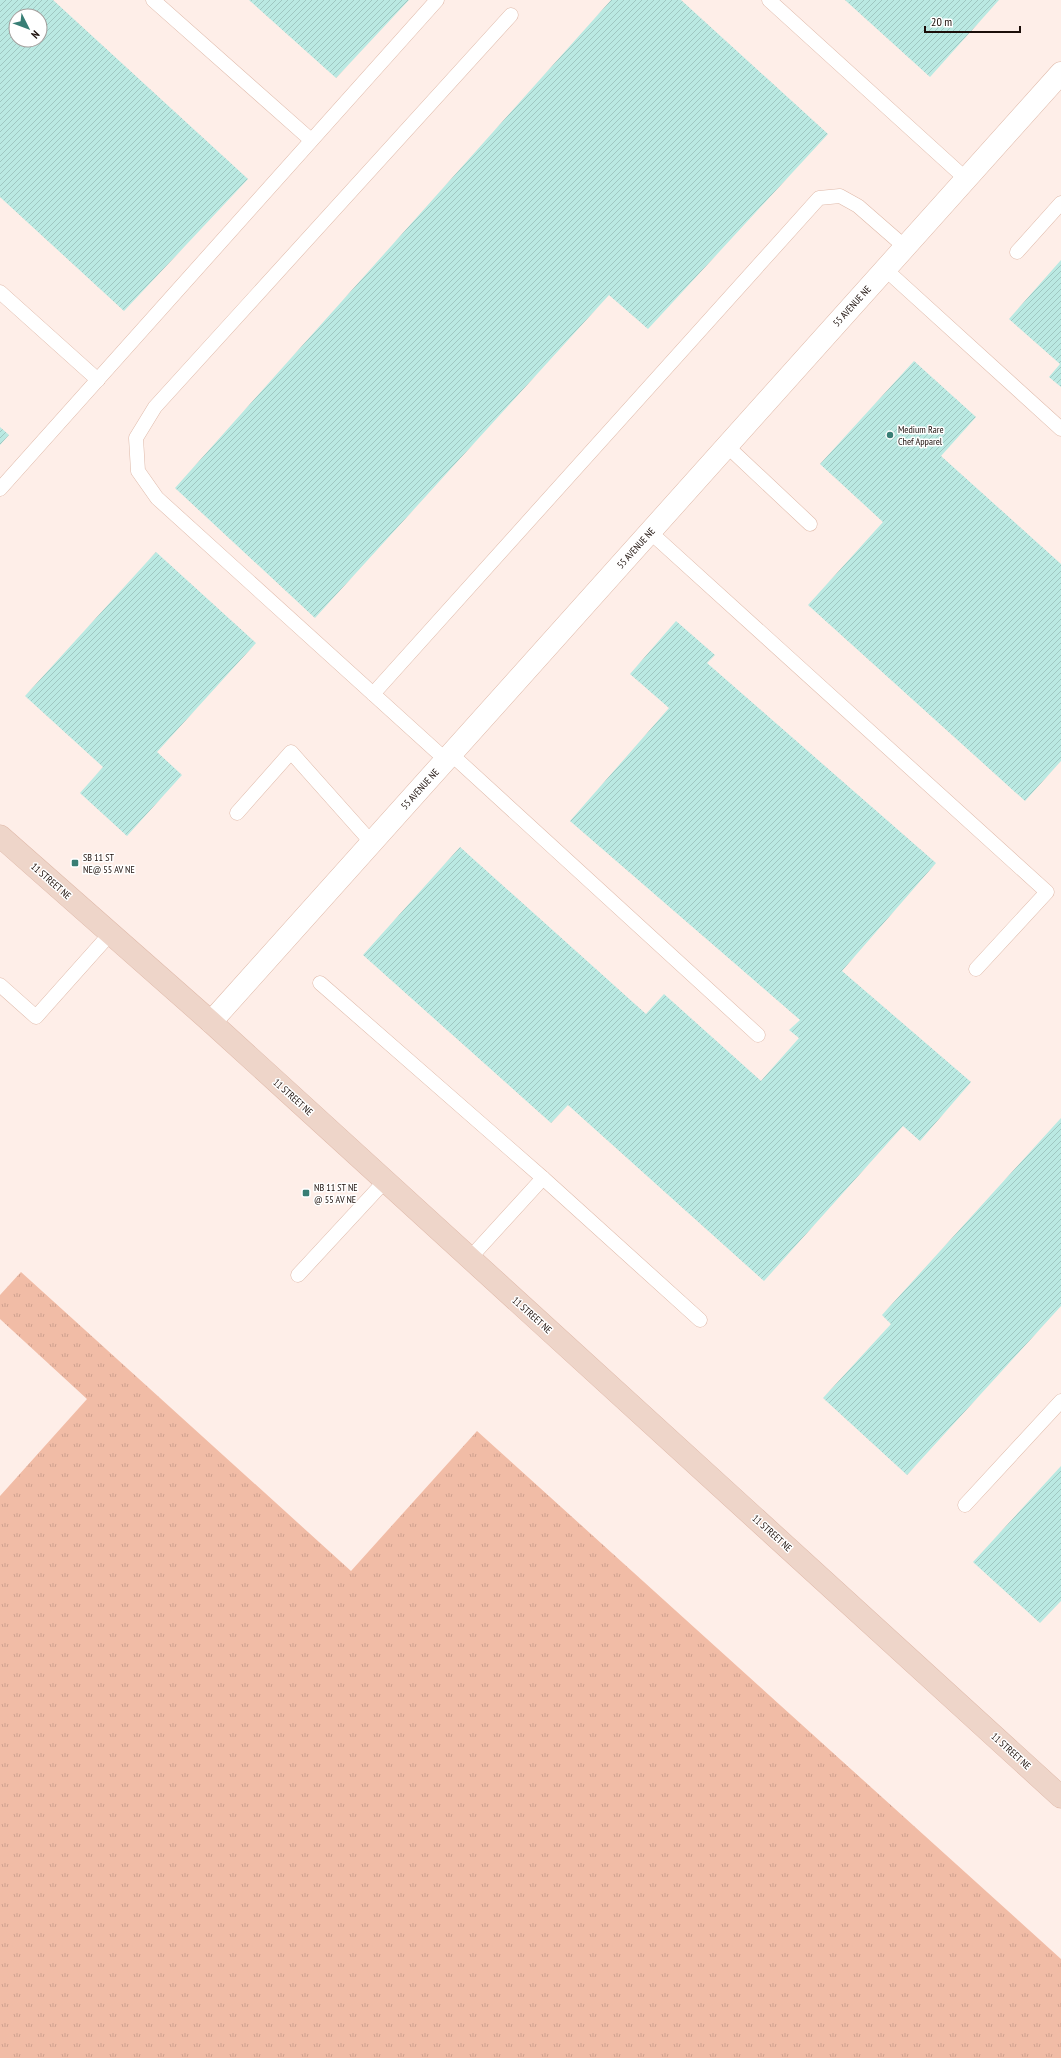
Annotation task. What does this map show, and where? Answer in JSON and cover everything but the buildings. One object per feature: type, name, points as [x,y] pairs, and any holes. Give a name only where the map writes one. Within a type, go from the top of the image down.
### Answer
[{"type":"street","name":"55 AVENUE NE","points":[[211,1022],[1061,73]]},
{"type":"street","name":"11 STREET NE","points":[[0,836],[211,1022],[1061,1796]]},
{"type":"lane","points":[[153,0],[311,140]]},
{"type":"lane","points":[[0,489],[437,0]]},
{"type":"lane","points":[[769,0],[966,179]]},
{"type":"lane","points":[[511,15],[155,407],[136,438],[138,470],[157,498],[373,694],[449,757],[758,1035]]},
{"type":"lane","points":[[373,694],[818,198],[840,196],[852,203],[905,247]]},
{"type":"lane","points":[[1017,252],[1061,203]]},
{"type":"lane","points":[[886,270],[1061,429]]},
{"type":"lane","points":[[0,292],[98,380]]},
{"type":"lane","points":[[727,446],[810,524]]},
{"type":"lane","points":[[650,532],[1047,892],[976,969]]},
{"type":"lane","points":[[237,813],[291,752],[372,843]]},
{"type":"lane","points":[[0,985],[36,1017],[110,934]]},
{"type":"lane","points":[[320,983],[543,1178],[700,1320]]},
{"type":"lane","points":[[470,1258],[543,1178]]},
{"type":"lane","points":[[298,1275],[385,1181]]},
{"type":"lane","points":[[966,1505],[1061,1401]]},
{"type":"green space","points":[[21,1272],[351,1571],[477,1431],[1061,1959],[1061,2058],[0,2058],[0,1496],[87,1399],[0,1319],[0,1295]]},
{"type":"place","name":"Medium Rare Chef Apparel","points":[[890,435]]},
{"type":"place","name":"SB 11 ST NE@ 55 AV NE","points":[[75,863]]},
{"type":"place","name":"NB 11 ST NE @ 55 AV NE","points":[[306,1193]]}]
